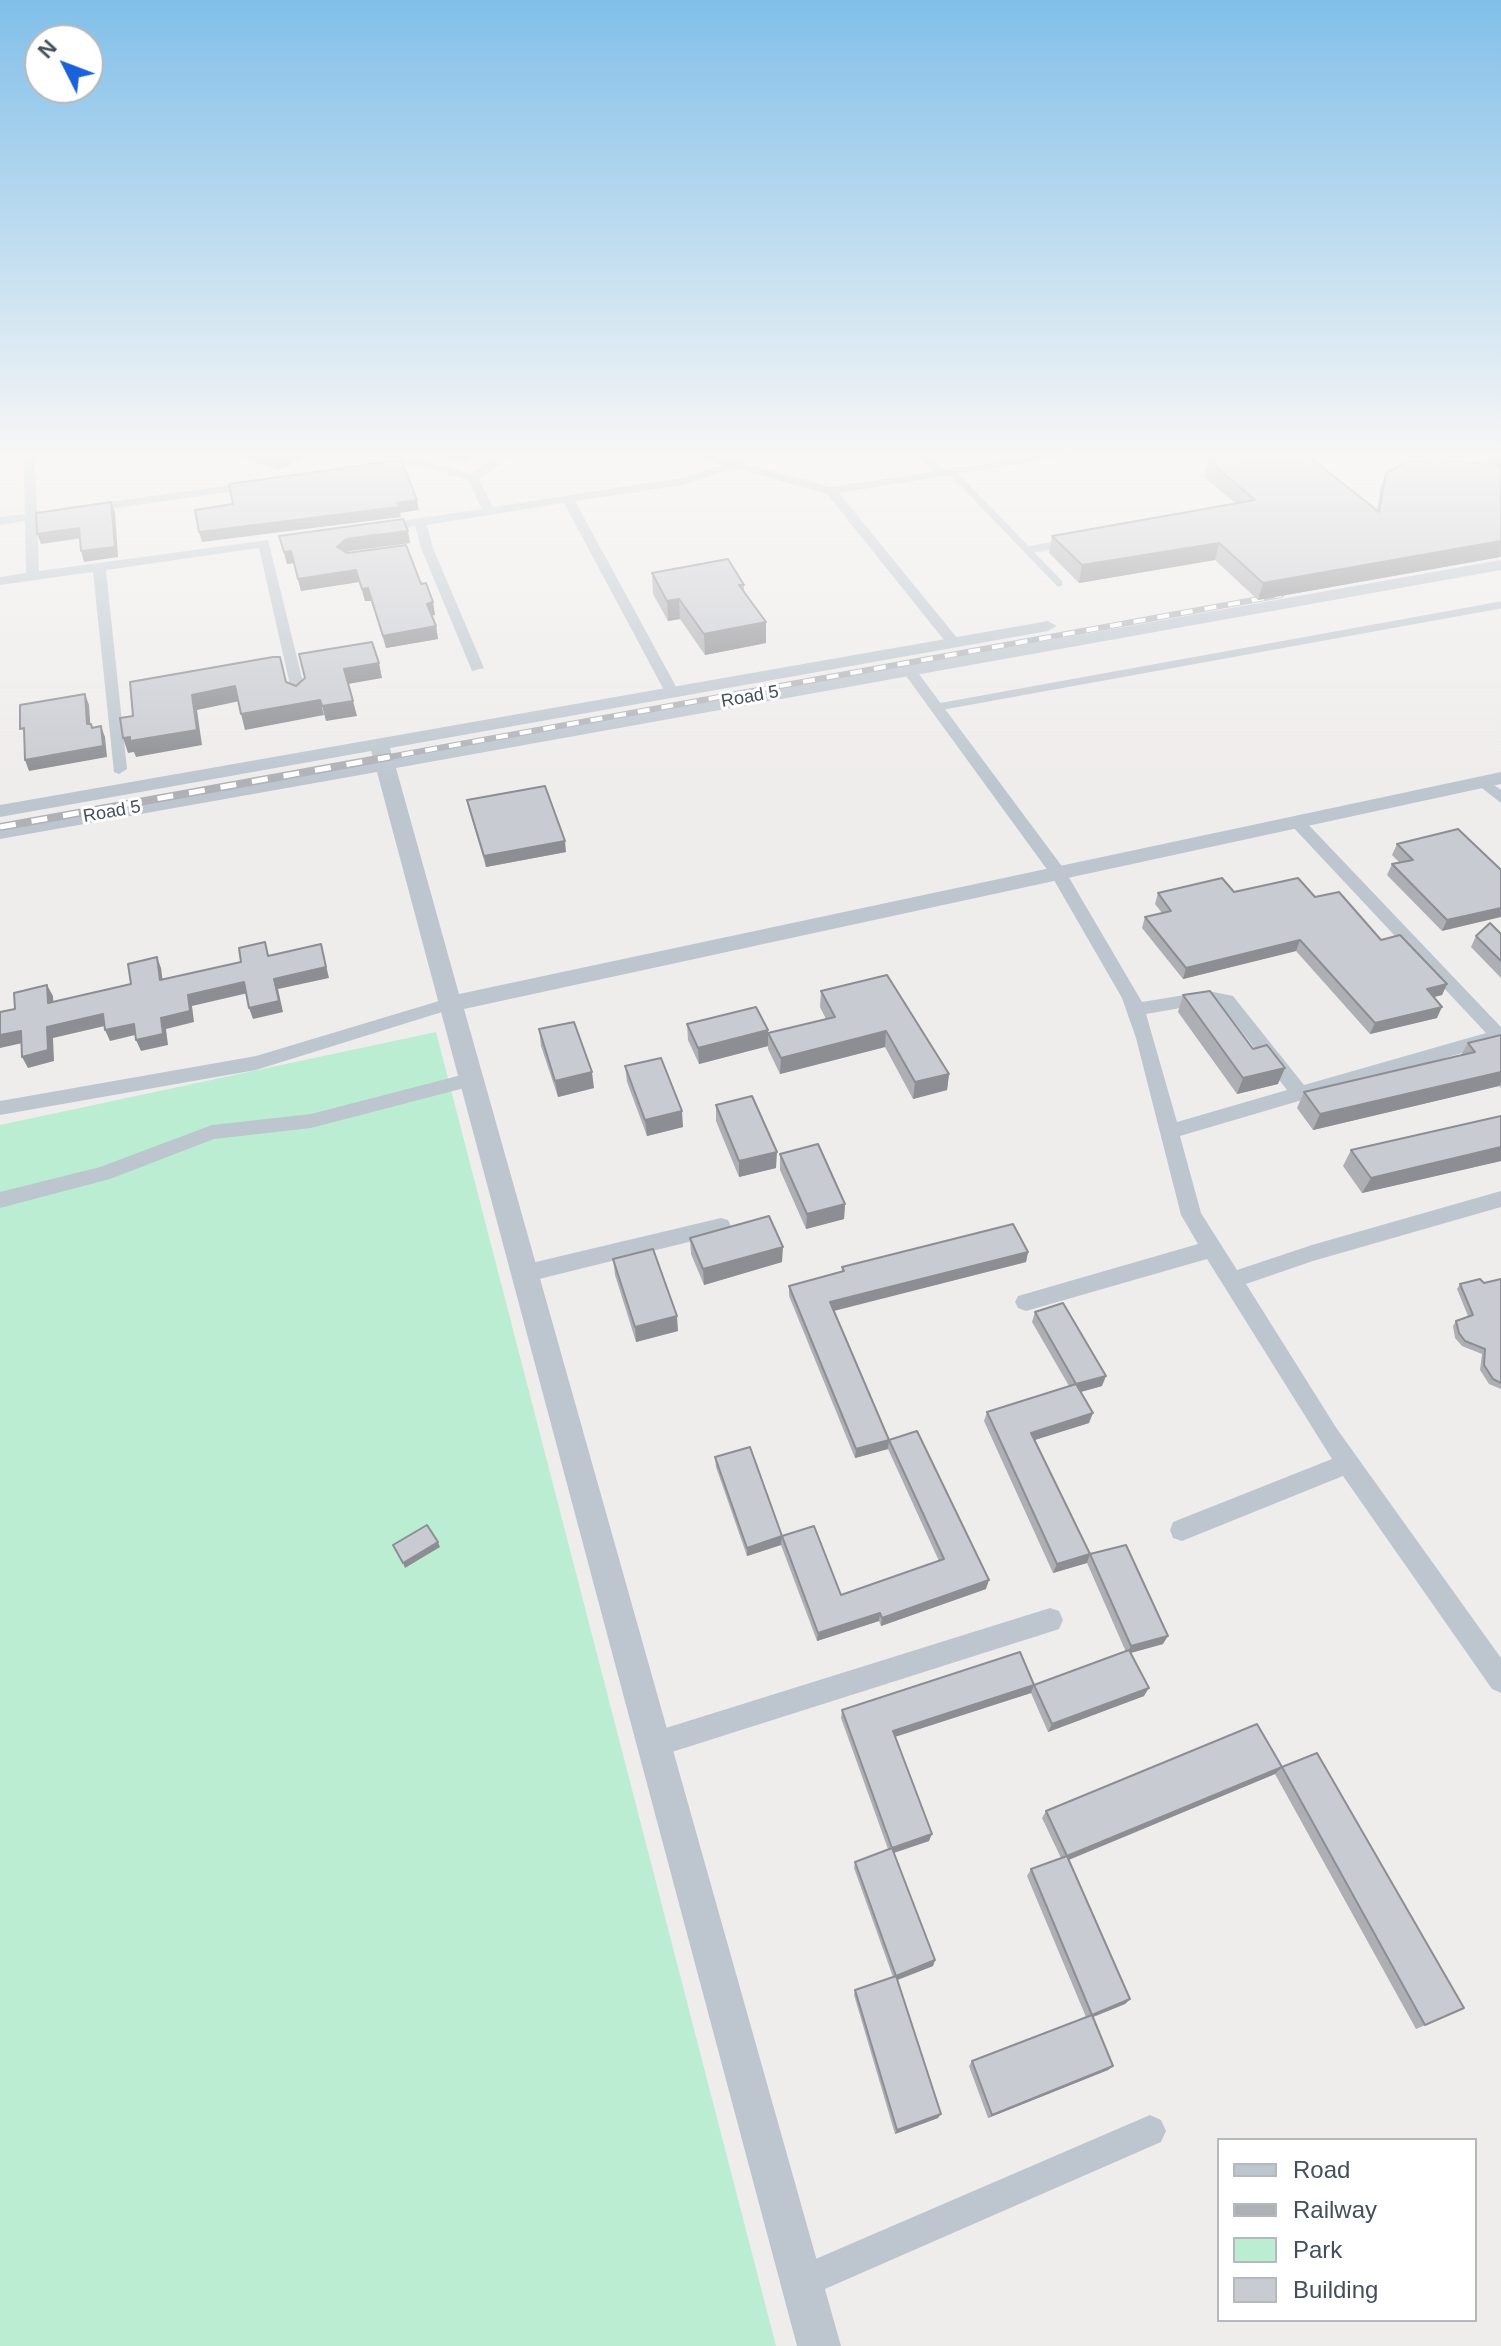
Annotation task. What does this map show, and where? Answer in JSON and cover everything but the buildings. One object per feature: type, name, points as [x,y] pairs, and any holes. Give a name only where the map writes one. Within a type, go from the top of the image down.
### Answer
[{"type":"street","points":[[32,564],[33,576]]},
{"type":"street","points":[[0,581],[128,564]]},
{"type":"street","points":[[269,564],[299,694]]},
{"type":"street","points":[[434,564],[477,668]]},
{"type":"street","points":[[603,564],[672,692]]},
{"type":"street","points":[[890,564],[953,642]]},
{"type":"street","name":"Road 5","points":[[0,833],[672,692],[1420,564]]},
{"type":"street","name":"Road 5","points":[[0,811],[908,669],[1501,565]]},
{"type":"street","points":[[99,569],[119,769]]},
{"type":"street","points":[[908,669],[1058,873],[1113,964],[1134,1010],[1191,1215],[1348,1463],[1501,1680]]},
{"type":"street","points":[[380,753],[819,2346]]},
{"type":"street","points":[[0,1108],[256,1063],[449,1004],[1492,780],[1501,798]]},
{"type":"street","points":[[1168,1132],[1500,1037],[1297,822]]},
{"type":"street","points":[[1134,1010],[1209,997],[1227,1000],[1300,1094]]},
{"type":"street","points":[[0,1200],[103,1174],[212,1132],[311,1121],[469,1080]]},
{"type":"street","points":[[1232,1280],[1312,1253],[1501,1199]]},
{"type":"street","points":[[523,1274],[721,1226]]},
{"type":"street","points":[[1026,1302],[1212,1249]]},
{"type":"street","points":[[1182,1530],[1348,1463]]},
{"type":"street","points":[[653,1745],[1050,1620]]},
{"type":"street","points":[[802,2282],[1150,2131]]},
{"type":"lane","points":[[1041,564],[1059,583]]},
{"type":"lane","points":[[938,707],[1501,605]]},
{"type":"green space","points":[[436,1032],[776,2346],[0,2346],[0,1125]]},
{"type":"railway","points":[[378,759],[1281,595]]},
{"type":"railway","points":[[0,827],[389,757]]}]
